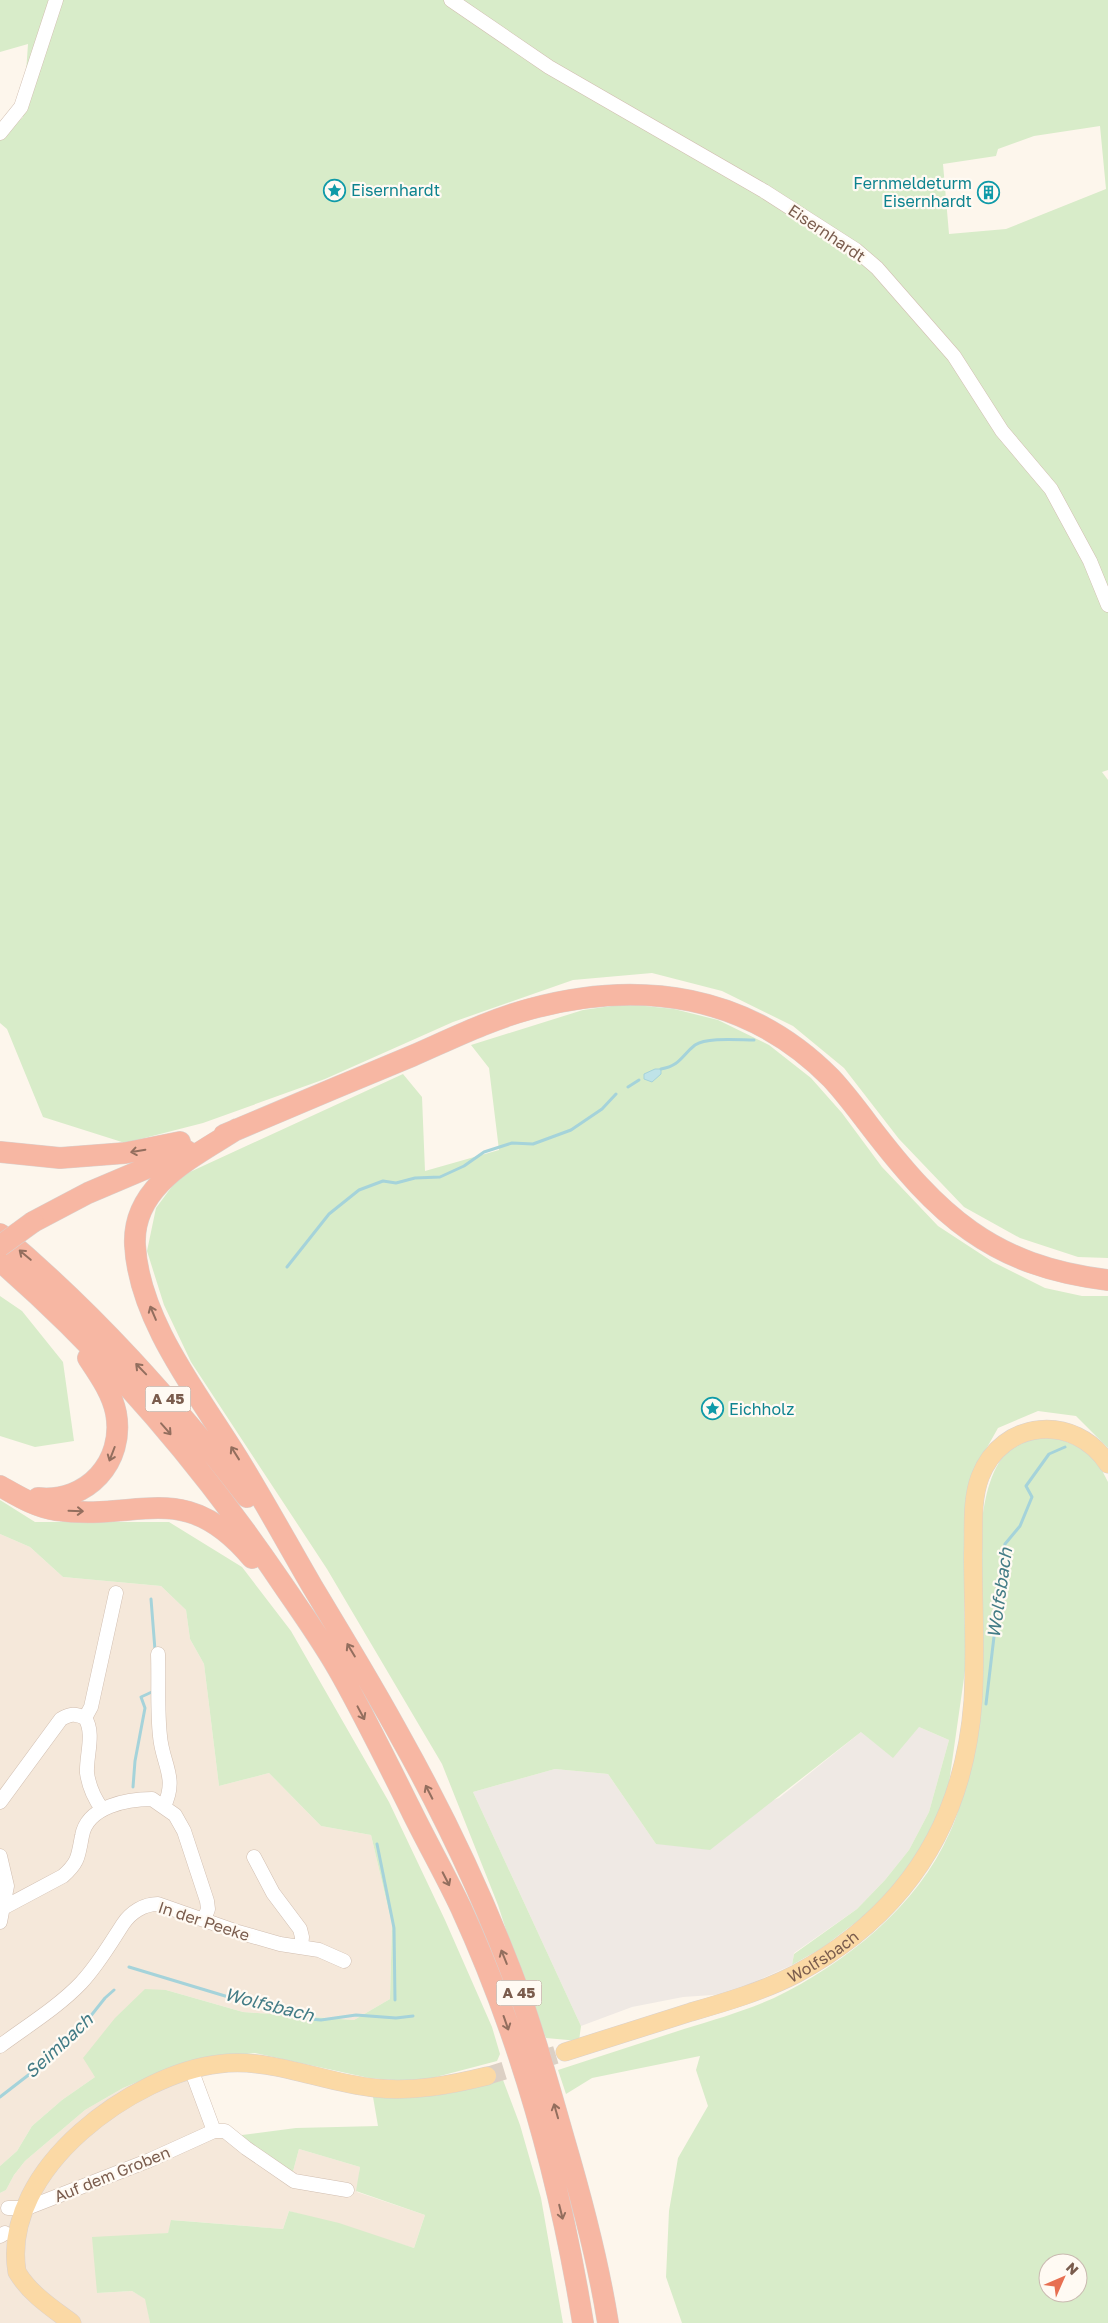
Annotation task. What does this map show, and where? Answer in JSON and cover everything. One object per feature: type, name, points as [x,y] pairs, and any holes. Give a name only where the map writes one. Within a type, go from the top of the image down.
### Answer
[{"type":"highway","points":[[0,1246],[33,1222],[95,1190],[474,1028],[528,1009],[584,997],[639,993],[692,1000],[743,1017],[790,1044],[811,1060],[848,1098],[916,1183],[946,1212],[972,1233],[994,1246],[1040,1266],[1078,1276],[1108,1280]]},
{"type":"highway","points":[[0,1152],[60,1158],[125,1154],[237,1130]]},
{"type":"highway","points":[[237,1130],[174,1170],[154,1190],[145,1203],[137,1223],[137,1257],[147,1297],[171,1350],[237,1457],[312,1586]]},
{"type":"highway","name":"A 45","points":[[0,1234],[74,1299],[155,1383],[254,1505],[312,1586],[403,1742],[487,1911],[522,2001],[589,2224],[608,2323]]},
{"type":"highway","name":"A 45","points":[[0,1261],[62,1316],[139,1398],[185,1451],[238,1519],[342,1675],[460,1907],[517,2052],[550,2165],[566,2231],[583,2323]]},
{"type":"highway","points":[[7,1490],[41,1498],[74,1494],[85,1489],[99,1477],[109,1463],[115,1448],[117,1423],[111,1397],[62,1316]]},
{"type":"highway","points":[[7,1490],[33,1504],[54,1510],[95,1512],[168,1508],[192,1512],[209,1519],[239,1542],[320,1640]]},
{"type":"main road","name":"Wolfsbach","points":[[565,2052],[741,1997],[795,1974],[858,1934],[895,1899],[931,1847],[947,1815],[965,1759],[973,1700],[974,1516],[979,1479],[985,1465],[999,1448],[1018,1436],[1046,1429],[1061,1430],[1085,1440],[1099,1452],[1108,1464]]},
{"type":"main road","points":[[31,2164],[68,2131],[113,2100],[160,2078],[191,2069],[218,2064],[249,2063],[374,2088],[407,2090],[450,2085],[488,2076]]},
{"type":"main road","points":[[10,2200],[3,2234],[10,2255],[22,2280],[47,2305],[72,2323]]},
{"type":"street","points":[[0,133],[20,107],[56,0]]},
{"type":"street","name":"Eisernhardt","points":[[452,0],[549,66],[771,196],[856,250],[877,268],[954,356],[1002,431],[1051,489],[1090,561],[1108,605]]},
{"type":"street","points":[[84,1718],[90,1707],[116,1593]]},
{"type":"street","points":[[158,1654],[160,1736],[170,1781],[169,1796],[164,1806]]},
{"type":"street","points":[[0,1802],[61,1719],[69,1714],[77,1714],[84,1718],[89,1727],[87,1771],[90,1787],[102,1810]]},
{"type":"street","points":[[1,1915],[71,1869],[79,1855],[84,1828],[102,1810],[136,1799],[152,1799],[175,1815],[184,1831],[207,1901],[208,1910],[204,1920]]},
{"type":"street","points":[[0,1856],[7,1886],[1,1915]]},
{"type":"street","points":[[254,1857],[273,1892],[300,1929],[301,1947]]},
{"type":"street","name":"In der Peeke","points":[[0,2046],[76,1987],[93,1969],[125,1921],[138,1909],[150,1904],[158,1904],[255,1937],[319,1950],[344,1961]]},
{"type":"street","points":[[191,2069],[214,2131],[225,2130],[246,2148],[294,2181],[347,2190]]},
{"type":"street","name":"Auf dem Groben","points":[[10,2200],[27,2208],[148,2161],[214,2131]]},
{"type":"shaded area","points":[[0,1534],[30,1547],[63,1577],[161,1586],[186,1610],[190,1639],[204,1664],[219,1786],[269,1773],[321,1826],[371,1835],[392,1924],[390,1999],[354,2020],[243,2012],[166,1990],[95,2077],[62,2100],[32,2126],[17,2151],[0,2166]]},
{"type":"shaded area","points":[[919,1727],[949,1740],[929,1812],[909,1850],[885,1880],[857,1909],[794,1953],[792,1965],[727,1994],[683,1997],[632,2007],[581,2026],[473,1792],[555,1769],[608,1774],[656,1844],[779,1798],[861,1732]]},
{"type":"shaded area","points":[[188,2061],[208,2119],[292,2175],[299,2149],[360,2167],[357,2192],[425,2215],[414,2248],[289,2211],[283,2229],[172,2220],[168,2233],[141,2236],[97,2293],[132,2291],[146,2299],[150,2323],[0,2323],[0,2193],[6,2190],[14,2175],[25,2161],[85,2110],[123,2088]]},
{"type":"green space","points":[[0,0],[1108,0],[1108,770],[1102,772],[1108,780],[1108,1258],[1078,1257],[1020,1238],[964,1207],[899,1139],[844,1068],[793,1026],[722,991],[652,973],[573,980],[453,1022],[325,1079],[203,1123],[125,1143],[43,1117],[7,1029],[0,1023],[0,140],[23,117],[28,44],[0,52]],"holes":[[[1100,126],[1106,189],[1006,229],[949,234],[943,164],[996,156],[998,149],[1034,136]]]},
{"type":"green space","points":[[626,1004],[674,1009],[718,1020],[769,1045],[811,1078],[842,1113],[882,1167],[938,1226],[993,1262],[1045,1288],[1082,1296],[1108,1296],[1108,1448],[1076,1416],[1038,1411],[998,1428],[971,1476],[964,1594],[966,1664],[948,1790],[929,1835],[892,1887],[868,1913],[822,1948],[792,1965],[794,1954],[857,1909],[885,1880],[909,1850],[929,1812],[949,1740],[919,1727],[893,1758],[861,1732],[710,1850],[656,1844],[608,1774],[555,1769],[473,1792],[581,2026],[579,2041],[546,2038],[525,1988],[498,1905],[442,1764],[327,1569],[191,1362],[164,1305],[147,1251],[156,1208],[179,1177],[403,1074],[422,1097],[425,1171],[499,1150],[489,1068],[471,1045],[583,1010]]},
{"type":"green space","points":[[0,1296],[22,1311],[63,1362],[74,1441],[35,1447],[0,1436]]},
{"type":"green space","points":[[1039,1436],[1051,1436],[1079,1447],[1092,1457],[1108,1482],[1108,2323],[682,2323],[666,2277],[669,2211],[678,2158],[708,2106],[696,2070],[700,2056],[592,2078],[566,2094],[558,2070],[729,2015],[774,1998],[801,1984],[853,1950],[877,1930],[919,1885],[936,1859],[950,1832],[961,1800],[969,1767],[982,1521],[986,1496],[995,1471],[1009,1450],[1019,1442]]},
{"type":"green space","points":[[0,1500],[35,1522],[169,1522],[242,1567],[291,1631],[389,1802],[445,1920],[492,2027],[500,2054],[497,2061],[417,2082],[369,2078],[255,2053],[188,2061],[123,2088],[85,2110],[25,2161],[14,2175],[6,2190],[0,2193],[0,2166],[17,2151],[32,2126],[62,2100],[95,2077],[83,2058],[115,2018],[145,1989],[166,1990],[243,2012],[354,2020],[390,1999],[392,1924],[371,1835],[321,1826],[269,1773],[219,1786],[204,1664],[190,1639],[186,1610],[161,1586],[63,1577],[30,1547],[0,1534]]},
{"type":"green space","points":[[503,2080],[520,2125],[541,2198],[563,2323],[150,2323],[145,2299],[132,2291],[97,2293],[92,2237],[168,2233],[171,2220],[283,2229],[289,2211],[339,2223],[414,2248],[425,2215],[356,2191],[360,2167],[299,2149],[292,2175],[234,2136],[296,2128],[378,2126],[373,2097],[424,2097],[470,2089]]},
{"type":"water","points":[[655,1069],[661,1069],[661,1074],[652,1082],[644,1079],[644,1074]]},
{"type":"waterway","points":[[661,1069],[677,1063],[700,1042],[754,1040]]},
{"type":"waterway","points":[[628,1087],[639,1080]]},
{"type":"waterway","points":[[287,1267],[329,1214],[359,1190],[383,1181],[396,1183],[415,1178],[440,1177],[464,1166],[484,1152],[512,1143],[533,1144],[571,1130],[602,1109],[616,1094]]},
{"type":"waterway","name":"Wolfsbach","points":[[986,1704],[1005,1544],[1020,1526],[1032,1497],[1026,1486],[1049,1454],[1065,1447]]},
{"type":"waterway","name":"Seimbach","points":[[151,1599],[155,1650]]},
{"type":"waterway","name":"Seimbach","points":[[133,1787],[135,1761],[145,1708],[141,1697],[154,1691]]},
{"type":"waterway","points":[[377,1844],[394,1928],[395,2000]]},
{"type":"waterway","name":"Wolfsbach","points":[[129,1967],[245,2002],[270,2006],[310,2019],[321,2020],[356,2015],[396,2018],[413,2016]]},
{"type":"waterway","name":"Seimbach","points":[[0,2097],[31,2073],[46,2054],[78,2032],[105,1998],[114,1990]]},
{"type":"tunnel","points":[[487,2076],[565,2052]]},
{"type":"place","name":"Eisernhardt","points":[[335,190]]},
{"type":"place","name":"Fernmeldeturm Eisernhardt","points":[[988,192]]},
{"type":"place","name":"Eichholz","points":[[713,1409]]}]
